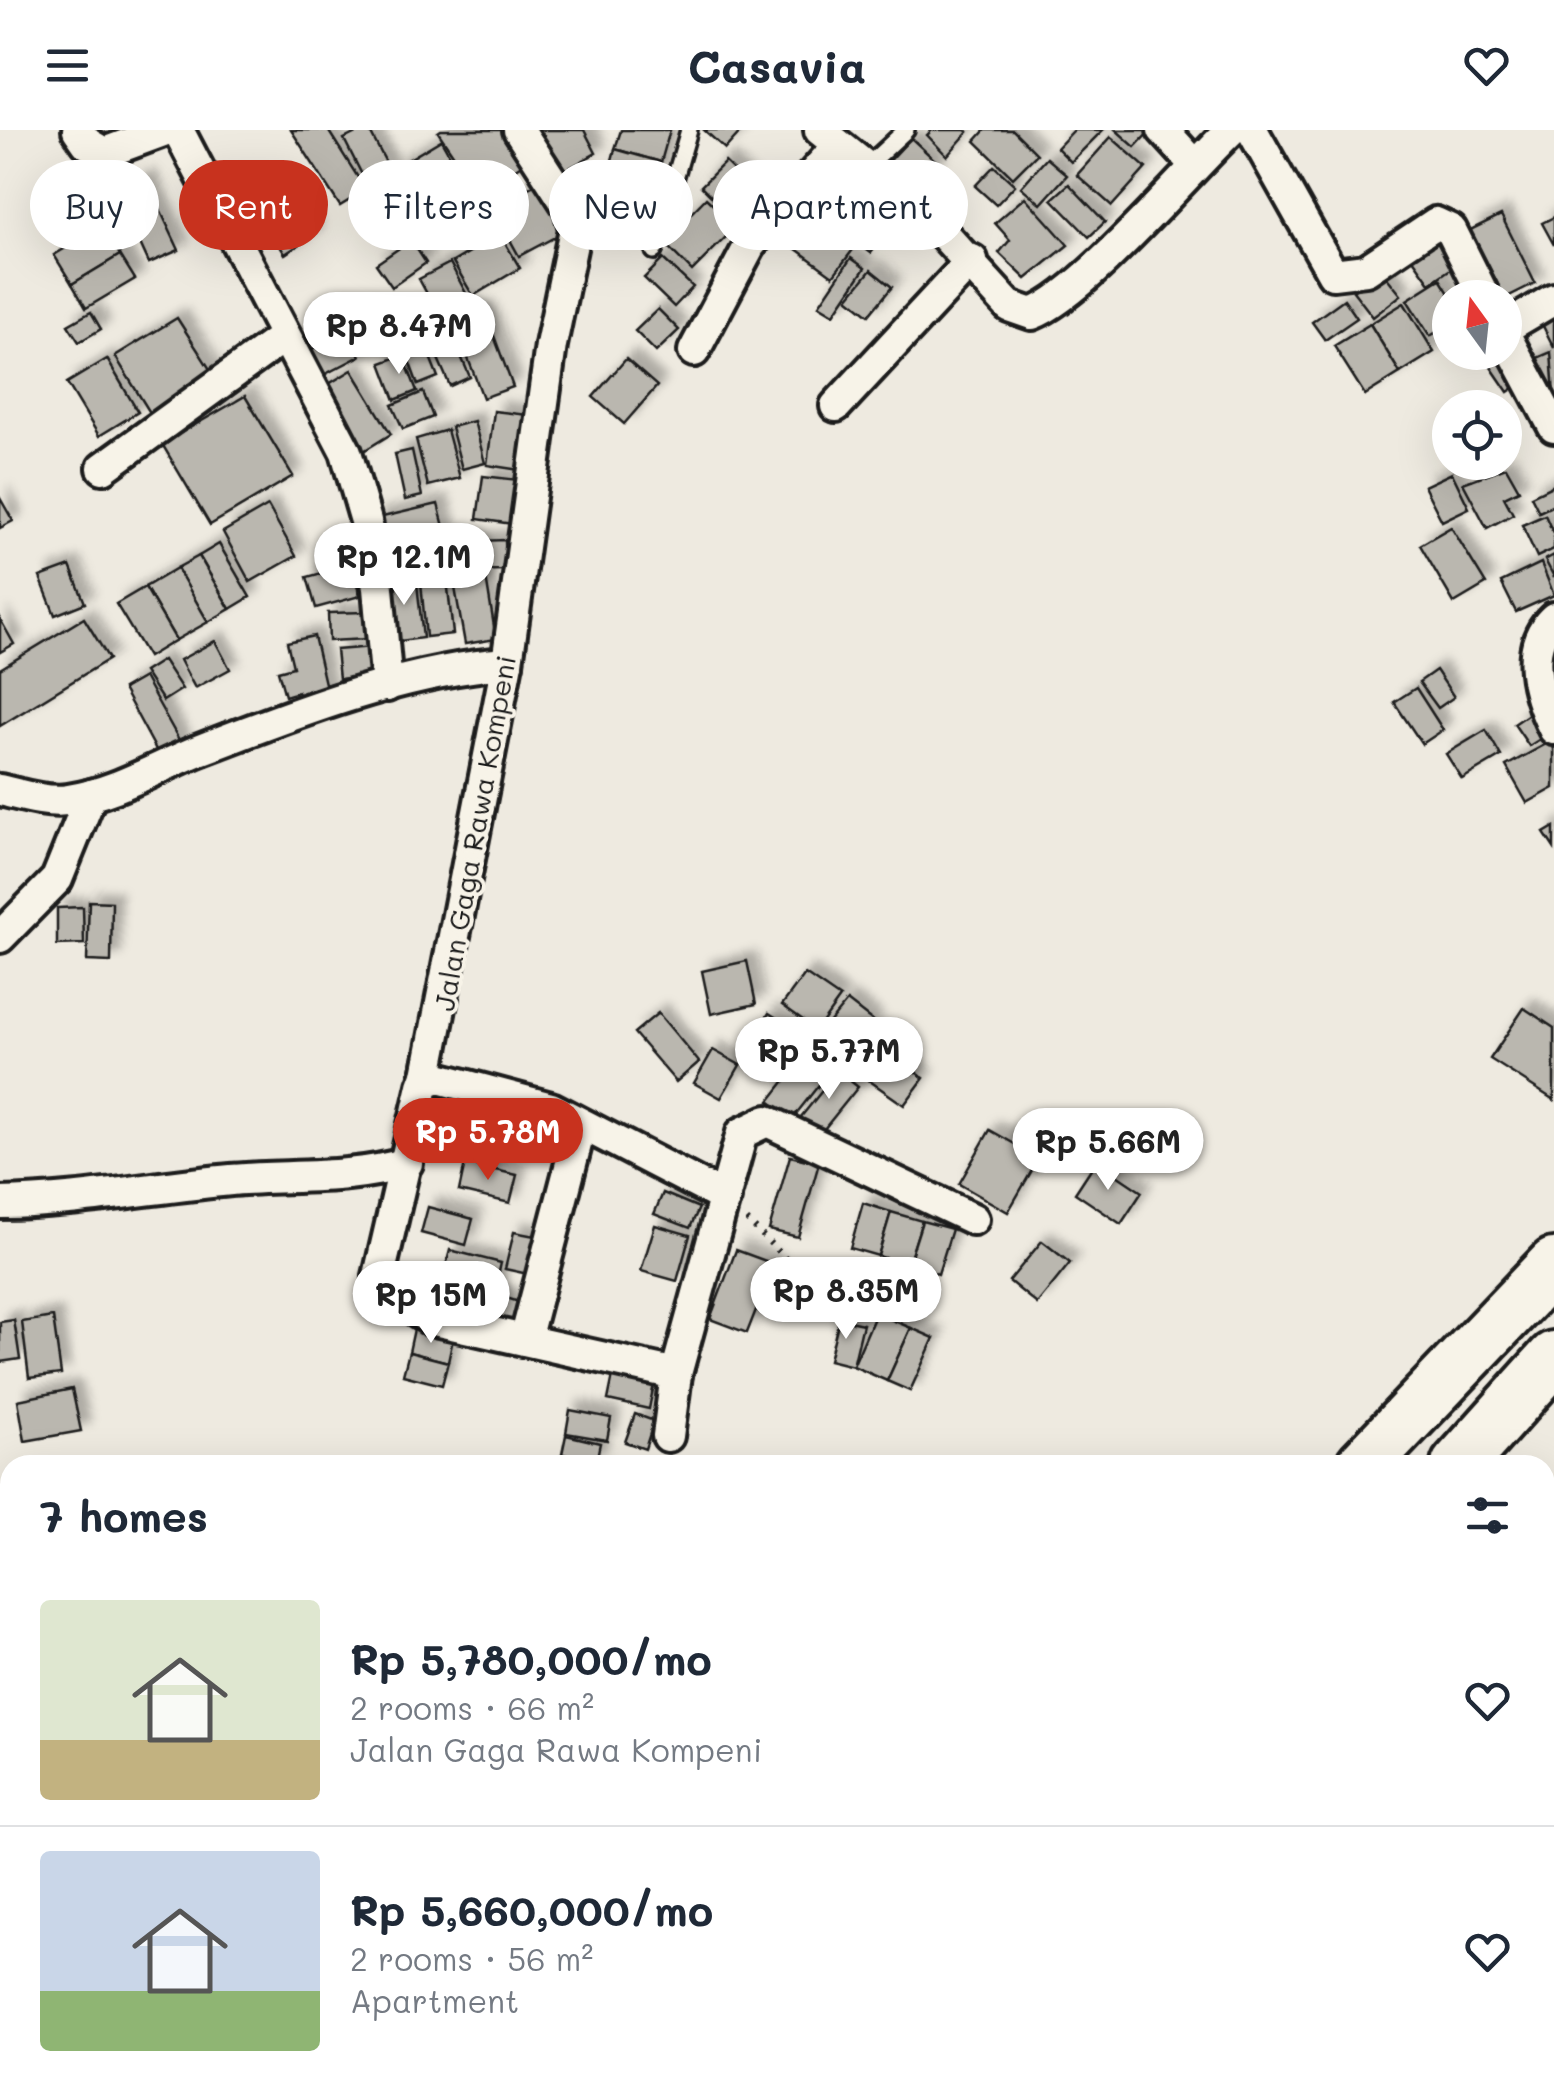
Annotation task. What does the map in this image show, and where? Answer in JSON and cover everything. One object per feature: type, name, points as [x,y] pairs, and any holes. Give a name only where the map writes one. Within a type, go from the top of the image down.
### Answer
[{"type":"highway","points":[[1373,1455],[1554,1265]]},
{"type":"highway","points":[[1467,1455],[1554,1358]]},
{"type":"street","points":[[78,130],[87,143],[104,153],[166,130]]},
{"type":"street","points":[[178,130],[346,452],[378,588],[387,686]]},
{"type":"street","name":"Jalan Gaga Rawa Kompeni","points":[[519,130],[570,209],[575,229],[552,344],[507,662],[427,1075],[379,1283],[408,1308],[430,1318],[525,1340]]},
{"type":"street","points":[[1162,130],[1194,165]]},
{"type":"street","points":[[962,250],[1020,313],[1050,307],[1232,130]]},
{"type":"street","points":[[1252,130],[1333,274],[1366,270],[1436,222],[1451,230],[1476,280]]},
{"type":"street","points":[[694,351],[750,245],[828,139],[854,160]]},
{"type":"street","points":[[836,406],[972,260]]},
{"type":"street","points":[[1522,321],[1554,299]]},
{"type":"street","points":[[103,468],[285,336]]},
{"type":"street","points":[[1522,365],[1554,427]]},
{"type":"street","points":[[1554,618],[1536,648],[1541,702],[1554,729]]},
{"type":"street","points":[[0,790],[64,801],[91,795],[202,750],[387,686],[461,666],[507,662]]},
{"type":"street","points":[[0,937],[57,879],[91,795]]},
{"type":"street","points":[[427,1075],[511,1095],[581,1124],[726,1198]]},
{"type":"street","points":[[668,1436],[676,1374],[742,1133],[768,1121],[974,1218]]},
{"type":"street","points":[[581,1124],[525,1340],[676,1374]]},
{"type":"street","points":[[0,1203],[51,1202],[232,1180],[354,1174],[407,1162]]},
{"type":"lane","points":[[654,251],[688,130]]},
{"type":"lane","points":[[873,160],[906,130]]},
{"type":"path","points":[[726,1198],[830,1303]]},
{"type":"building","points":[[291,130],[328,130],[348,162],[348,201],[340,206],[328,187],[328,160],[310,160]]},
{"type":"building","points":[[369,130],[385,160],[355,160],[344,139]]},
{"type":"building","points":[[505,130],[525,160],[457,160],[438,132]]},
{"type":"building","points":[[539,130],[584,130],[596,153],[584,160],[549,160],[549,165],[532,134]]},
{"type":"building","points":[[621,130],[670,130],[662,160],[615,149]]},
{"type":"building","points":[[704,130],[742,130],[725,149]]},
{"type":"building","points":[[932,130],[968,132],[947,156],[927,135]]},
{"type":"building","points":[[985,130],[1013,130],[1037,154],[1013,178],[975,141]]},
{"type":"building","points":[[1074,130],[1103,130],[1071,162],[1057,148]]},
{"type":"building","points":[[1116,130],[1147,130],[1149,132],[1135,147]]},
{"type":"building","points":[[1111,137],[1146,168],[1112,206],[1077,175]]},
{"type":"building","points":[[911,138],[935,160],[891,160]]},
{"type":"building","points":[[441,140],[452,160],[408,160]]},
{"type":"building","points":[[615,149],[654,160],[612,160]]},
{"type":"building","points":[[1047,158],[1067,175],[1041,204],[1021,187]]},
{"type":"building","points":[[994,166],[1015,185],[996,205],[975,186]]},
{"type":"building","points":[[713,174],[713,198],[701,186]]},
{"type":"building","points":[[544,180],[549,189],[549,240],[519,256],[516,250],[529,250],[529,188]]},
{"type":"building","points":[[1069,184],[1105,222],[1089,237],[1052,199]]},
{"type":"building","points":[[1025,197],[1068,245],[1026,279],[999,253],[1010,240],[995,223]]},
{"type":"building","points":[[706,198],[713,205],[713,250],[692,271],[671,250],[693,250],[693,211]]},
{"type":"building","points":[[159,208],[179,250],[149,263],[143,250],[159,250]]},
{"type":"building","points":[[1501,215],[1535,283],[1522,290],[1522,280],[1496,280],[1470,230]]},
{"type":"building","points":[[1554,217],[1554,245],[1542,223]]},
{"type":"building","points":[[1444,237],[1461,262],[1430,283],[1413,259]]},
{"type":"building","points":[[62,250],[117,250],[120,255],[72,284],[54,255]]},
{"type":"building","points":[[396,250],[418,250],[426,263],[392,287],[376,264]]},
{"type":"building","points":[[473,250],[509,250],[520,268],[473,296],[453,262]]},
{"type":"building","points":[[798,250],[853,250],[833,276]]},
{"type":"building","points":[[120,255],[135,279],[86,308],[72,284]]},
{"type":"building","points":[[851,258],[865,268],[834,314],[819,305]]},
{"type":"building","points":[[663,259],[693,287],[674,307],[644,278]]},
{"type":"building","points":[[450,263],[468,297],[438,314],[419,279]]},
{"type":"building","points":[[871,270],[892,287],[869,315],[848,298]]},
{"type":"building","points":[[1381,270],[1401,295],[1373,317],[1353,291]]},
{"type":"building","points":[[1432,284],[1432,335],[1430,336],[1407,300]]},
{"type":"building","points":[[1344,299],[1357,318],[1325,340],[1312,322]]},
{"type":"building","points":[[1404,303],[1432,353],[1400,373],[1370,324]]},
{"type":"building","points":[[484,309],[513,387],[483,398],[454,321]]},
{"type":"building","points":[[658,309],[679,330],[656,352],[635,331]]},
{"type":"building","points":[[91,312],[101,329],[79,342],[68,325]]},
{"type":"building","points":[[386,313],[396,338],[367,350],[357,326]]},
{"type":"building","points":[[177,318],[215,377],[152,416],[115,356]]},
{"type":"building","points":[[1554,318],[1554,348],[1542,324]]},
{"type":"building","points":[[1370,324],[1400,373],[1365,395],[1334,346]]},
{"type":"building","points":[[346,331],[360,356],[312,381],[299,356]]},
{"type":"building","points":[[450,331],[470,377],[450,386],[430,340]]},
{"type":"building","points":[[424,342],[438,377],[418,385],[405,350]]},
{"type":"building","points":[[1551,352],[1554,395],[1544,399],[1528,362]]},
{"type":"building","points":[[403,355],[417,391],[395,400],[381,363]]},
{"type":"building","points":[[107,359],[138,412],[99,436],[67,383]]},
{"type":"building","points":[[626,359],[657,386],[624,424],[593,397]]},
{"type":"building","points":[[352,370],[391,434],[357,455],[319,390]]},
{"type":"building","points":[[1493,370],[1515,370],[1523,382],[1507,390]]},
{"type":"building","points":[[423,392],[433,417],[403,429],[392,405]]},
{"type":"building","points":[[245,396],[293,476],[210,525],[162,444]]},
{"type":"building","points":[[494,411],[528,415],[520,470],[487,465]]},
{"type":"building","points":[[474,421],[485,463],[462,469],[451,427]]},
{"type":"building","points":[[447,430],[460,478],[428,486],[416,439]]},
{"type":"building","points":[[412,450],[422,496],[405,500],[395,454]]},
{"type":"building","points":[[483,476],[519,480],[513,524],[477,519]]},
{"type":"building","points":[[1437,480],[1455,480],[1469,508],[1442,521],[1424,486]]},
{"type":"building","points":[[1513,480],[1519,490],[1504,497],[1513,514],[1487,528],[1463,483]]},
{"type":"building","points":[[1554,485],[1554,505],[1539,512],[1531,496]]},
{"type":"building","points":[[0,498],[13,521],[0,528]]},
{"type":"building","points":[[438,504],[446,534],[382,550],[374,519]]},
{"type":"building","points":[[268,506],[296,556],[250,582],[223,532]]},
{"type":"building","points":[[1545,515],[1554,535],[1554,549],[1537,557],[1522,525]]},
{"type":"building","points":[[1451,527],[1486,584],[1454,603],[1420,545]]},
{"type":"building","points":[[505,540],[506,570],[454,571],[453,542]]},
{"type":"building","points":[[219,544],[250,597],[230,609],[199,556]]},
{"type":"building","points":[[400,550],[404,566],[382,571],[378,555]]},
{"type":"building","points":[[1554,555],[1554,577],[1545,560]]},
{"type":"building","points":[[199,556],[230,609],[208,622],[177,568]]},
{"type":"building","points":[[1541,563],[1554,595],[1516,612],[1501,582]]},
{"type":"building","points":[[351,565],[360,596],[316,608],[307,577]]},
{"type":"building","points":[[70,566],[85,603],[55,615],[40,577]]},
{"type":"building","points":[[177,568],[208,622],[176,640],[145,587]]},
{"type":"building","points":[[416,574],[423,638],[392,642],[385,578]]},
{"type":"building","points":[[486,577],[496,639],[465,644],[454,582]]},
{"type":"building","points":[[447,579],[453,634],[426,637],[421,582]]},
{"type":"building","points":[[145,587],[176,640],[148,657],[116,604]]},
{"type":"building","points":[[366,612],[368,639],[329,641],[328,613]]},
{"type":"building","points":[[84,618],[109,659],[0,726],[0,669]]},
{"type":"building","points":[[0,619],[14,644],[0,652]]},
{"type":"building","points":[[314,636],[329,701],[302,707],[298,692],[285,696],[278,671],[293,667],[287,642]]},
{"type":"building","points":[[215,641],[230,669],[195,688],[180,660]]},
{"type":"building","points":[[373,647],[375,676],[339,679],[336,650]]},
{"type":"building","points":[[163,660],[182,689],[163,701],[144,672]]},
{"type":"building","points":[[1436,670],[1454,697],[1438,708],[1419,682]]},
{"type":"building","points":[[144,677],[183,747],[161,759],[123,689]]},
{"type":"building","points":[[1416,688],[1443,730],[1422,744],[1394,702]]},
{"type":"building","points":[[1536,709],[1551,732],[1529,746],[1514,724]]},
{"type":"building","points":[[1486,730],[1501,756],[1462,779],[1446,754]]},
{"type":"building","points":[[1550,742],[1554,749],[1554,788],[1527,803],[1506,766]]},
{"type":"building","points":[[1554,827],[1554,848],[1544,833]]},
{"type":"building","points":[[89,901],[112,902],[111,962],[87,961]]},
{"type":"building","points":[[83,907],[84,944],[57,945],[57,908]]},
{"type":"building","points":[[747,961],[756,1004],[711,1014],[702,971]]},
{"type":"building","points":[[805,974],[840,998],[817,1030],[782,1005]]},
{"type":"building","points":[[847,1001],[874,1022],[848,1055],[820,1034]]},
{"type":"building","points":[[1524,1008],[1554,1028],[1554,1100],[1490,1059]]},
{"type":"building","points":[[658,1013],[699,1062],[676,1082],[634,1033]]},
{"type":"building","points":[[769,1013],[804,1035],[796,1046],[762,1024]]},
{"type":"building","points":[[763,1029],[793,1055],[779,1071],[748,1044]]},
{"type":"building","points":[[877,1045],[924,1078],[904,1105],[857,1072]]},
{"type":"building","points":[[713,1050],[740,1065],[721,1098],[694,1083]]},
{"type":"building","points":[[806,1054],[829,1072],[792,1119],[769,1101]]},
{"type":"building","points":[[838,1071],[858,1087],[820,1134],[800,1118]]},
{"type":"building","points":[[990,1130],[1039,1158],[1008,1212],[959,1184]]},
{"type":"building","points":[[790,1156],[819,1163],[798,1237],[769,1230]]},
{"type":"building","points":[[1096,1161],[1142,1192],[1121,1224],[1075,1193]]},
{"type":"building","points":[[465,1163],[517,1175],[510,1203],[459,1191]]},
{"type":"building","points":[[663,1193],[699,1208],[690,1228],[654,1214]]},
{"type":"building","points":[[863,1203],[891,1212],[878,1256],[850,1248]]},
{"type":"building","points":[[428,1207],[473,1219],[466,1245],[421,1233]]},
{"type":"building","points":[[891,1212],[922,1221],[908,1265],[878,1256]]},
{"type":"building","points":[[922,1221],[952,1229],[938,1274],[908,1265]]},
{"type":"building","points":[[655,1225],[690,1235],[677,1281],[641,1271]]},
{"type":"building","points":[[514,1232],[545,1238],[537,1276],[505,1269]]},
{"type":"building","points":[[1042,1241],[1070,1263],[1037,1304],[1009,1281]]},
{"type":"building","points":[[450,1250],[501,1263],[495,1289],[443,1277]]},
{"type":"building","points":[[736,1250],[774,1264],[747,1333],[710,1319]]},
{"type":"building","points":[[439,1276],[519,1302],[510,1327],[431,1301]]},
{"type":"building","points":[[876,1313],[911,1328],[887,1381],[853,1366]]},
{"type":"building","points":[[53,1317],[61,1374],[29,1378],[22,1322]]},
{"type":"building","points":[[839,1319],[863,1324],[853,1366],[829,1360]]},
{"type":"building","points":[[14,1320],[20,1359],[0,1362],[0,1322]]},
{"type":"building","points":[[911,1328],[934,1338],[910,1391],[887,1381]]},
{"type":"building","points":[[414,1329],[453,1339],[448,1362],[409,1352]]},
{"type":"building","points":[[409,1352],[448,1362],[442,1385],[403,1375]]},
{"type":"building","points":[[615,1366],[656,1374],[649,1409],[608,1400]]},
{"type":"building","points":[[72,1389],[81,1431],[25,1441],[18,1400]]},
{"type":"building","points":[[570,1410],[611,1418],[607,1440],[566,1433]]},
{"type":"building","points":[[635,1414],[654,1421],[645,1449],[625,1442]]},
{"type":"building","points":[[566,1435],[600,1443],[597,1455],[562,1454]]}]
